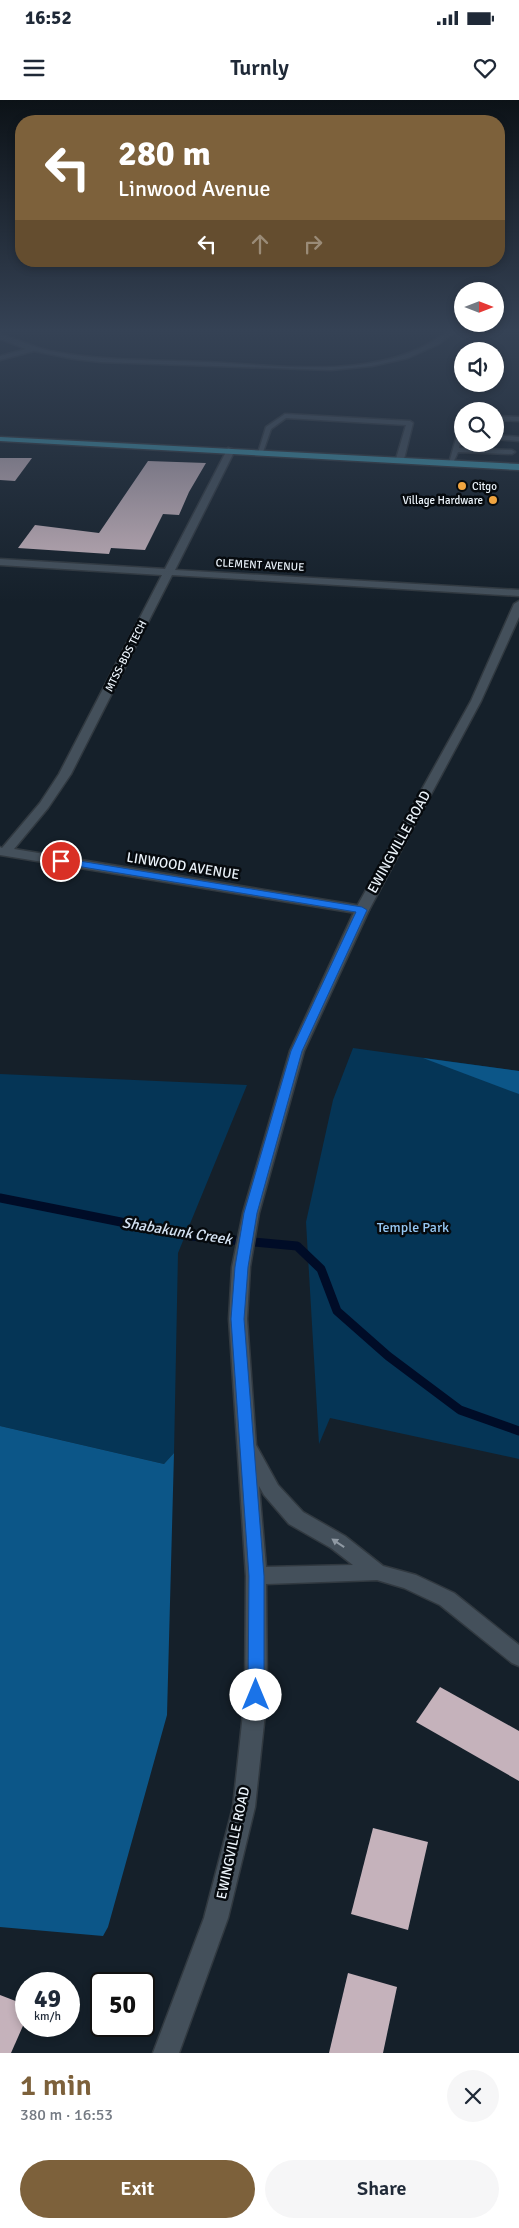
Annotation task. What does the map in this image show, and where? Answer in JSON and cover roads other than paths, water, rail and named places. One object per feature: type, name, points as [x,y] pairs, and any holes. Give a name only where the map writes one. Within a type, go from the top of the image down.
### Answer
[{"type":"main road","points":[[0,438],[515,466]]},
{"type":"street","name":"MTSS-BDS TECH","points":[[2,852],[44,805],[65,774],[231,450]]},
{"type":"street","name":"CLEMENT AVENUE","points":[[0,562],[519,593]]},
{"type":"street","name":"EWINGVILLE ROAD","points":[[166,2053],[216,1918],[244,1807],[256,1695],[256,1576],[238,1319],[241,1267],[250,1213],[297,1051],[362,910],[476,701],[519,604]]},
{"type":"street","name":"LINWOOD AVENUE","points":[[2,852],[362,910]]},
{"type":"street","points":[[247,1443],[271,1490],[296,1518],[338,1542],[377,1572]]},
{"type":"street","points":[[256,1576],[377,1572],[409,1580],[448,1599],[519,1657]]},
{"type":"lane","points":[[260,452],[268,428],[279,420]]},
{"type":"lane","points":[[350,420],[410,424],[400,459]]},
{"type":"lane","points":[[505,445],[519,439]]},
{"type":"lane","points":[[505,445],[516,452],[515,466]]},
{"type":"lane","points":[[451,462],[454,452]]},
{"type":"waterway","name":"Shabakunk Creek","points":[[0,1198],[191,1236],[297,1246],[321,1269],[337,1311],[388,1356],[460,1410],[519,1431]]},
{"type":"place","name":"Citgo","points":[[462,486]]},
{"type":"place","name":"Village Hardware","points":[[493,500]]},
{"type":"park label","name":"Temple Park","points":[[413,1227]]}]
